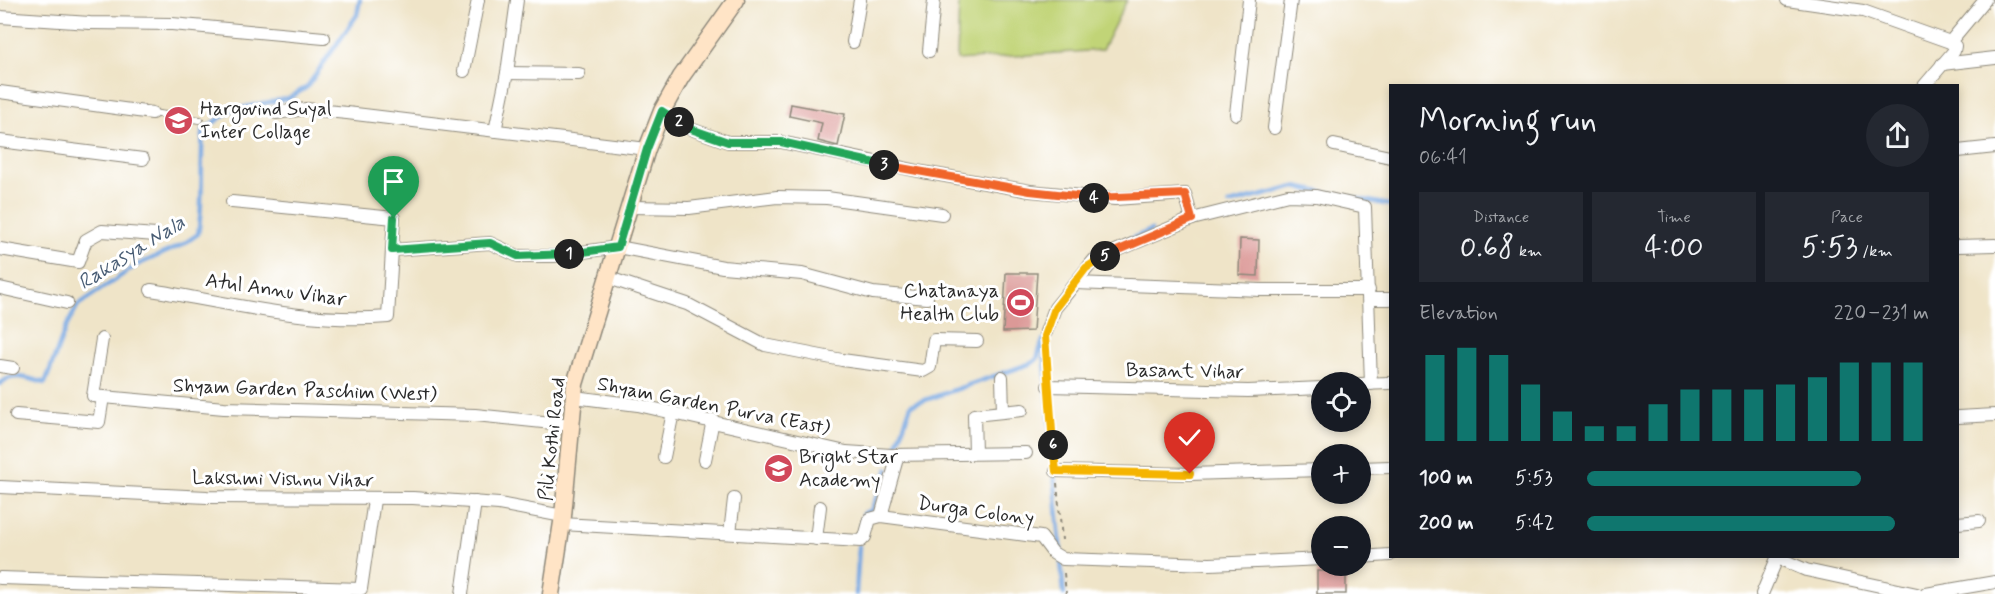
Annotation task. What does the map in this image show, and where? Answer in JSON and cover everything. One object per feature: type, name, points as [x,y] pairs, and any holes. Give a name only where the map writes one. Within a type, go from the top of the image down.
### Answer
[{"type":"street","points":[[464,71],[478,0]]},
{"type":"street","points":[[495,131],[507,73],[517,0]]},
{"type":"street","name":"Pili Kothi Road","points":[[552,594],[563,520],[575,384],[647,149],[662,111],[681,77],[736,0]]},
{"type":"street","points":[[854,42],[860,0]]},
{"type":"street","points":[[929,51],[934,0]]},
{"type":"street","points":[[1236,114],[1249,0]]},
{"type":"street","points":[[1274,128],[1291,0]]},
{"type":"street","points":[[1787,0],[1863,10],[1950,42],[1954,46],[1954,51],[1926,84]]},
{"type":"street","points":[[1950,42],[1985,0]]},
{"type":"street","points":[[0,17],[90,23],[172,24],[324,38]]},
{"type":"street","points":[[1942,64],[1995,58]]},
{"type":"street","points":[[507,73],[579,74]]},
{"type":"street","points":[[0,92],[153,113]]},
{"type":"street","points":[[276,113],[306,109],[647,149]]},
{"type":"street","points":[[662,111],[688,128],[728,142],[781,142],[923,172],[1030,191],[1115,199],[1185,194],[1192,219]]},
{"type":"street","points":[[0,141],[143,159]]},
{"type":"street","points":[[1334,145],[1389,157]]},
{"type":"street","points":[[1959,151],[1995,147]]},
{"type":"street","points":[[1046,332],[1055,308],[1094,261],[1192,219],[1288,195],[1316,196],[1365,207],[1369,295],[1366,372]]},
{"type":"street","points":[[630,207],[689,208],[777,197],[826,198],[942,214]]},
{"type":"street","points":[[232,202],[394,218],[392,250],[490,243],[518,256],[554,256],[618,247],[723,267],[802,274],[873,293],[927,298]]},
{"type":"street","points":[[0,249],[78,262],[86,240],[102,231],[156,235]]},
{"type":"street","points":[[1959,246],[1995,244]]},
{"type":"street","name":"Atul Annu Vihar","points":[[151,290],[308,316],[352,320],[388,317],[392,250]]},
{"type":"street","points":[[609,279],[687,304],[765,345],[842,360],[923,371],[930,367],[934,340],[977,341]]},
{"type":"street","points":[[1075,283],[1369,295],[1389,299]]},
{"type":"street","points":[[0,288],[67,303]]},
{"type":"street","points":[[16,415],[99,422],[103,397],[93,396],[102,339]]},
{"type":"street","points":[[1002,377],[1003,412]]},
{"type":"street","points":[[1371,384],[1389,383]]},
{"type":"street","name":"Basant Vihar","points":[[1048,386],[1248,391],[1311,388]]},
{"type":"street","name":"Shyam Garden Paschim (West)","points":[[103,397],[224,408],[475,415],[572,425]]},
{"type":"street","name":"Shyam Garden Purva (East)","points":[[574,397],[713,420],[846,452],[898,455],[1026,453]]},
{"type":"street","points":[[975,453],[974,415],[1022,411]]},
{"type":"street","points":[[664,457],[673,412]]},
{"type":"street","points":[[1959,417],[1995,415]]},
{"type":"street","points":[[705,460],[713,420]]},
{"type":"street","points":[[563,520],[861,542],[865,537],[870,519],[881,516],[898,455]]},
{"type":"street","points":[[1371,467],[1389,466]]},
{"type":"street","points":[[1056,471],[1190,474],[1311,470]]},
{"type":"street","name":"Lakshmi Vishnu Vihar","points":[[0,487],[207,497],[375,500],[413,498],[499,504],[563,520]]},
{"type":"street","points":[[730,533],[734,499]]},
{"type":"street","points":[[0,578],[361,591],[375,500]]},
{"type":"street","points":[[462,594],[475,502]]},
{"type":"street","points":[[816,539],[820,507]]},
{"type":"street","name":"Durga Colony","points":[[881,516],[1041,537],[1053,553],[1063,560]]},
{"type":"street","points":[[1959,523],[1979,521]]},
{"type":"street","points":[[1371,556],[1389,555]]},
{"type":"street","points":[[1762,594],[1778,558]]},
{"type":"street","points":[[1780,558],[1806,570],[1917,594]]},
{"type":"street","points":[[1063,560],[1210,564],[1311,559]]},
{"type":"street","points":[[1926,594],[1995,582]]},
{"type":"lane","points":[[153,113],[200,120]]},
{"type":"path","points":[[1046,332],[1048,386],[1066,594]]},
{"type":"green space","points":[[959,0],[1127,0],[1102,50],[957,60]]},
{"type":"building","points":[[791,104],[845,114],[838,146],[818,141],[822,123],[789,116]]},
{"type":"building","points":[[1240,239],[1259,240],[1258,276],[1239,275]]},
{"type":"building","name":"Chatanaya Health Club","points":[[1006,273],[1037,273],[1033,331],[1003,332]]},
{"type":"building","points":[[1317,576],[1346,576],[1346,594],[1317,594]]},
{"type":"waterway","name":"Rakasya Nala","points":[[0,384],[16,377],[45,383],[66,327],[78,305],[137,265],[182,245],[198,234],[203,130],[232,110],[289,98],[307,87],[357,15],[360,0]]},
{"type":"waterway","points":[[1229,204],[1295,187],[1389,205]]},
{"type":"waterway","points":[[1095,254],[1151,230]]},
{"type":"waterway","points":[[1043,340],[1061,555]]},
{"type":"waterway","points":[[895,452],[911,405],[1032,363],[1037,359],[1042,343]]},
{"type":"waterway","points":[[859,537],[864,513],[871,510],[888,469]]},
{"type":"waterway","points":[[856,594],[859,546]]},
{"type":"waterway","points":[[1061,562],[1064,594]]},
{"type":"place","name":"Hargovind Suyal Inter Collage","points":[[179,120]]},
{"type":"place","name":"Chatanaya Health Club","points":[[1020,302]]},
{"type":"place","name":"Bright Star Academy","points":[[778,468]]},
{"type":"route","points":[[394,218],[392,250],[490,243],[518,256],[554,256],[618,247],[647,149],[662,111],[688,128],[728,142],[781,142],[988,185],[1080,198],[1115,199],[1185,194],[1192,219],[1094,261],[1055,308],[1048,322],[1045,336],[1056,471],[1190,474]]}]
